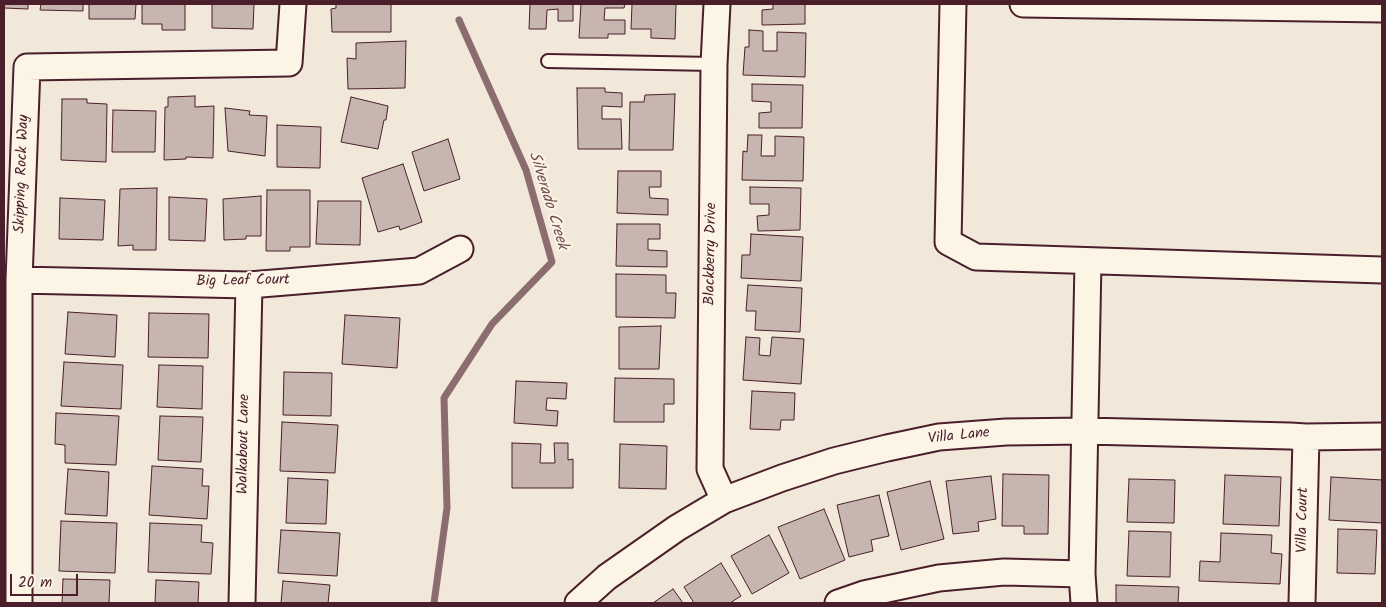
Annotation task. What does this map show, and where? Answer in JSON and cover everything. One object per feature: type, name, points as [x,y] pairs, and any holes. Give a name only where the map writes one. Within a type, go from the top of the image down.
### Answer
[{"type":"street","name":"Skipping Rock Way","points":[[19,603],[19,280],[27,67],[289,63],[293,4]]},
{"type":"street","name":"Blackberry Drive","points":[[717,4],[714,64],[710,469],[724,500]]},
{"type":"street","points":[[953,4],[948,242],[976,257],[1382,270]]},
{"type":"street","points":[[1023,4],[1382,9]]},
{"type":"street","name":"Big Leaf Court","points":[[19,280],[249,285],[419,271],[460,248]]},
{"type":"street","points":[[1084,603],[1082,574],[1088,261]]},
{"type":"street","name":"Walkabout Lane","points":[[242,603],[249,285]]},
{"type":"street","name":"Villa Lane","points":[[578,603],[607,577],[677,528],[724,500],[782,478],[834,462],[939,437],[1006,432],[1086,431],[1306,437],[1382,436]]},
{"type":"street","name":"Villa Court","points":[[1302,603],[1306,437]]},
{"type":"street","points":[[838,603],[864,594],[939,578],[1004,572],[1082,574]]},
{"type":"lane","points":[[548,60],[714,64]]},
{"type":"building","points":[[4,4],[28,4],[28,9],[4,8]]},
{"type":"building","points":[[41,4],[83,4],[83,11],[40,10]]},
{"type":"building","points":[[89,4],[136,4],[135,19],[89,19]]},
{"type":"building","points":[[142,4],[185,4],[185,30],[162,30],[162,24],[142,24]]},
{"type":"building","points":[[212,4],[254,4],[253,29],[212,28]]},
{"type":"building","points":[[336,4],[391,4],[391,32],[332,32],[331,9],[336,8]]},
{"type":"building","points":[[530,4],[573,4],[573,21],[558,21],[558,9],[547,10],[546,29],[529,29]]},
{"type":"building","points":[[581,4],[625,4],[624,8],[605,8],[604,20],[625,20],[625,34],[608,34],[608,38],[579,38]]},
{"type":"building","points":[[632,4],[676,4],[675,39],[651,38],[651,29],[631,29]]},
{"type":"building","points":[[773,4],[805,4],[805,24],[762,25],[762,10],[773,9]]},
{"type":"building","points":[[749,30],[763,31],[763,51],[777,51],[777,32],[806,33],[805,77],[743,75],[745,47],[749,47]]},
{"type":"building","points":[[406,41],[405,88],[348,89],[347,58],[356,59],[356,43]]},
{"type":"building","points":[[752,84],[803,85],[802,128],[759,128],[759,113],[771,112],[771,102],[752,101]]},
{"type":"building","points":[[577,88],[605,88],[605,92],[622,93],[622,107],[602,106],[602,119],[621,119],[622,149],[578,149]]},
{"type":"building","points":[[675,94],[673,150],[629,150],[630,102],[644,102],[645,95]]},
{"type":"building","points":[[195,96],[195,107],[214,106],[213,158],[186,157],[186,159],[164,160],[165,107],[168,107],[168,97]]},
{"type":"building","points":[[351,97],[388,106],[378,149],[341,142]]},
{"type":"building","points":[[62,99],[87,99],[87,103],[107,104],[106,162],[61,160]]},
{"type":"building","points":[[225,108],[250,111],[249,115],[267,116],[265,156],[228,151]]},
{"type":"building","points":[[113,110],[156,111],[155,152],[112,152]]},
{"type":"building","points":[[277,125],[321,127],[320,168],[277,167]]},
{"type":"building","points":[[748,135],[762,135],[761,156],[775,156],[775,136],[804,137],[803,181],[742,180],[743,151],[747,152]]},
{"type":"building","points":[[448,139],[460,179],[424,191],[412,152]]},
{"type":"building","points":[[403,164],[422,222],[400,230],[399,226],[378,232],[362,178]]},
{"type":"building","points":[[618,171],[661,171],[661,187],[649,187],[650,198],[668,199],[668,215],[617,213]]},
{"type":"building","points":[[750,187],[801,188],[800,230],[758,231],[757,216],[769,215],[769,204],[750,204]]},
{"type":"building","points":[[157,188],[156,250],[133,250],[133,245],[118,246],[120,189]]},
{"type":"building","points":[[267,190],[310,190],[310,247],[290,247],[290,251],[266,251]]},
{"type":"building","points":[[261,196],[261,236],[246,236],[246,239],[224,240],[223,199]]},
{"type":"building","points":[[169,197],[207,199],[205,241],[169,240]]},
{"type":"building","points":[[60,198],[105,200],[103,240],[59,239]]},
{"type":"building","points":[[318,201],[361,201],[360,245],[316,244]]},
{"type":"building","points":[[617,224],[660,224],[660,239],[648,239],[648,250],[667,251],[667,267],[616,266]]},
{"type":"building","points":[[751,234],[803,237],[801,281],[741,278],[742,255],[750,255]]},
{"type":"building","points":[[616,274],[666,275],[666,293],[676,293],[675,318],[616,317]]},
{"type":"building","points":[[748,285],[802,288],[800,332],[755,330],[756,311],[746,311]]},
{"type":"building","points":[[68,312],[117,315],[115,357],[65,354]]},
{"type":"building","points":[[149,313],[209,314],[208,358],[148,357]]},
{"type":"building","points":[[345,315],[400,318],[397,368],[342,364]]},
{"type":"building","points":[[661,326],[659,369],[619,369],[619,327]]},
{"type":"building","points":[[746,337],[760,338],[759,355],[770,356],[772,337],[804,339],[801,384],[743,380]]},
{"type":"building","points":[[64,362],[123,365],[121,409],[61,406]]},
{"type":"building","points":[[159,365],[203,366],[202,409],[157,407]]},
{"type":"building","points":[[284,372],[332,373],[331,416],[283,415]]},
{"type":"building","points":[[615,378],[674,379],[674,404],[664,404],[664,422],[614,422]]},
{"type":"building","points":[[516,381],[567,383],[566,399],[547,398],[546,410],[558,411],[557,426],[514,423]]},
{"type":"building","points":[[752,391],[795,393],[794,420],[781,420],[780,430],[750,429]]},
{"type":"building","points":[[56,413],[119,416],[116,465],[65,463],[65,445],[55,444]]},
{"type":"building","points":[[160,416],[203,417],[201,462],[158,460]]},
{"type":"building","points":[[282,422],[338,425],[335,473],[280,471]]},
{"type":"building","points":[[512,443],[541,444],[540,463],[555,463],[554,443],[568,443],[568,460],[573,459],[573,488],[512,488]]},
{"type":"building","points":[[620,444],[667,446],[666,489],[619,488]]},
{"type":"building","points":[[152,466],[203,469],[202,486],[209,486],[207,519],[149,515]]},
{"type":"building","points":[[68,469],[109,472],[107,516],[65,514]]},
{"type":"building","points":[[1003,474],[1049,475],[1048,534],[1024,534],[1024,526],[1002,526]]},
{"type":"building","points":[[1225,475],[1281,477],[1279,526],[1223,524]]},
{"type":"building","points":[[991,476],[996,519],[978,522],[979,531],[953,534],[946,481]]},
{"type":"building","points":[[1331,477],[1382,480],[1382,523],[1329,520]]},
{"type":"building","points":[[288,478],[328,480],[326,524],[286,523]]},
{"type":"building","points":[[1129,479],[1175,480],[1174,523],[1127,522]]},
{"type":"building","points":[[930,481],[944,539],[901,550],[887,492]]},
{"type":"building","points":[[879,495],[889,536],[871,540],[873,551],[849,557],[837,505]]},
{"type":"building","points":[[824,509],[845,560],[800,579],[778,527]]},
{"type":"building","points":[[61,521],[117,523],[115,573],[59,571]]},
{"type":"building","points":[[150,523],[202,525],[201,542],[213,543],[211,574],[148,572]]},
{"type":"building","points":[[1338,529],[1377,530],[1375,574],[1337,573]]},
{"type":"building","points":[[281,530],[340,533],[337,576],[278,573]]},
{"type":"building","points":[[1129,531],[1171,532],[1170,577],[1127,576]]},
{"type":"building","points":[[1221,533],[1272,535],[1271,553],[1282,554],[1280,584],[1199,581],[1200,561],[1220,562]]},
{"type":"building","points":[[769,535],[789,573],[752,594],[731,556]]},
{"type":"building","points":[[721,563],[741,596],[730,603],[694,603],[684,587]]},
{"type":"building","points":[[63,579],[110,580],[109,603],[62,603]]},
{"type":"building","points":[[156,580],[199,582],[198,603],[155,603]]},
{"type":"building","points":[[283,581],[330,585],[328,603],[281,603]]},
{"type":"building","points":[[1116,585],[1179,587],[1178,603],[1116,603]]},
{"type":"building","points":[[673,589],[683,603],[653,603]]},
{"type":"waterway","name":"Silverado Creek","points":[[434,603],[447,508],[444,398],[492,324],[552,262],[526,170],[459,20]]}]
